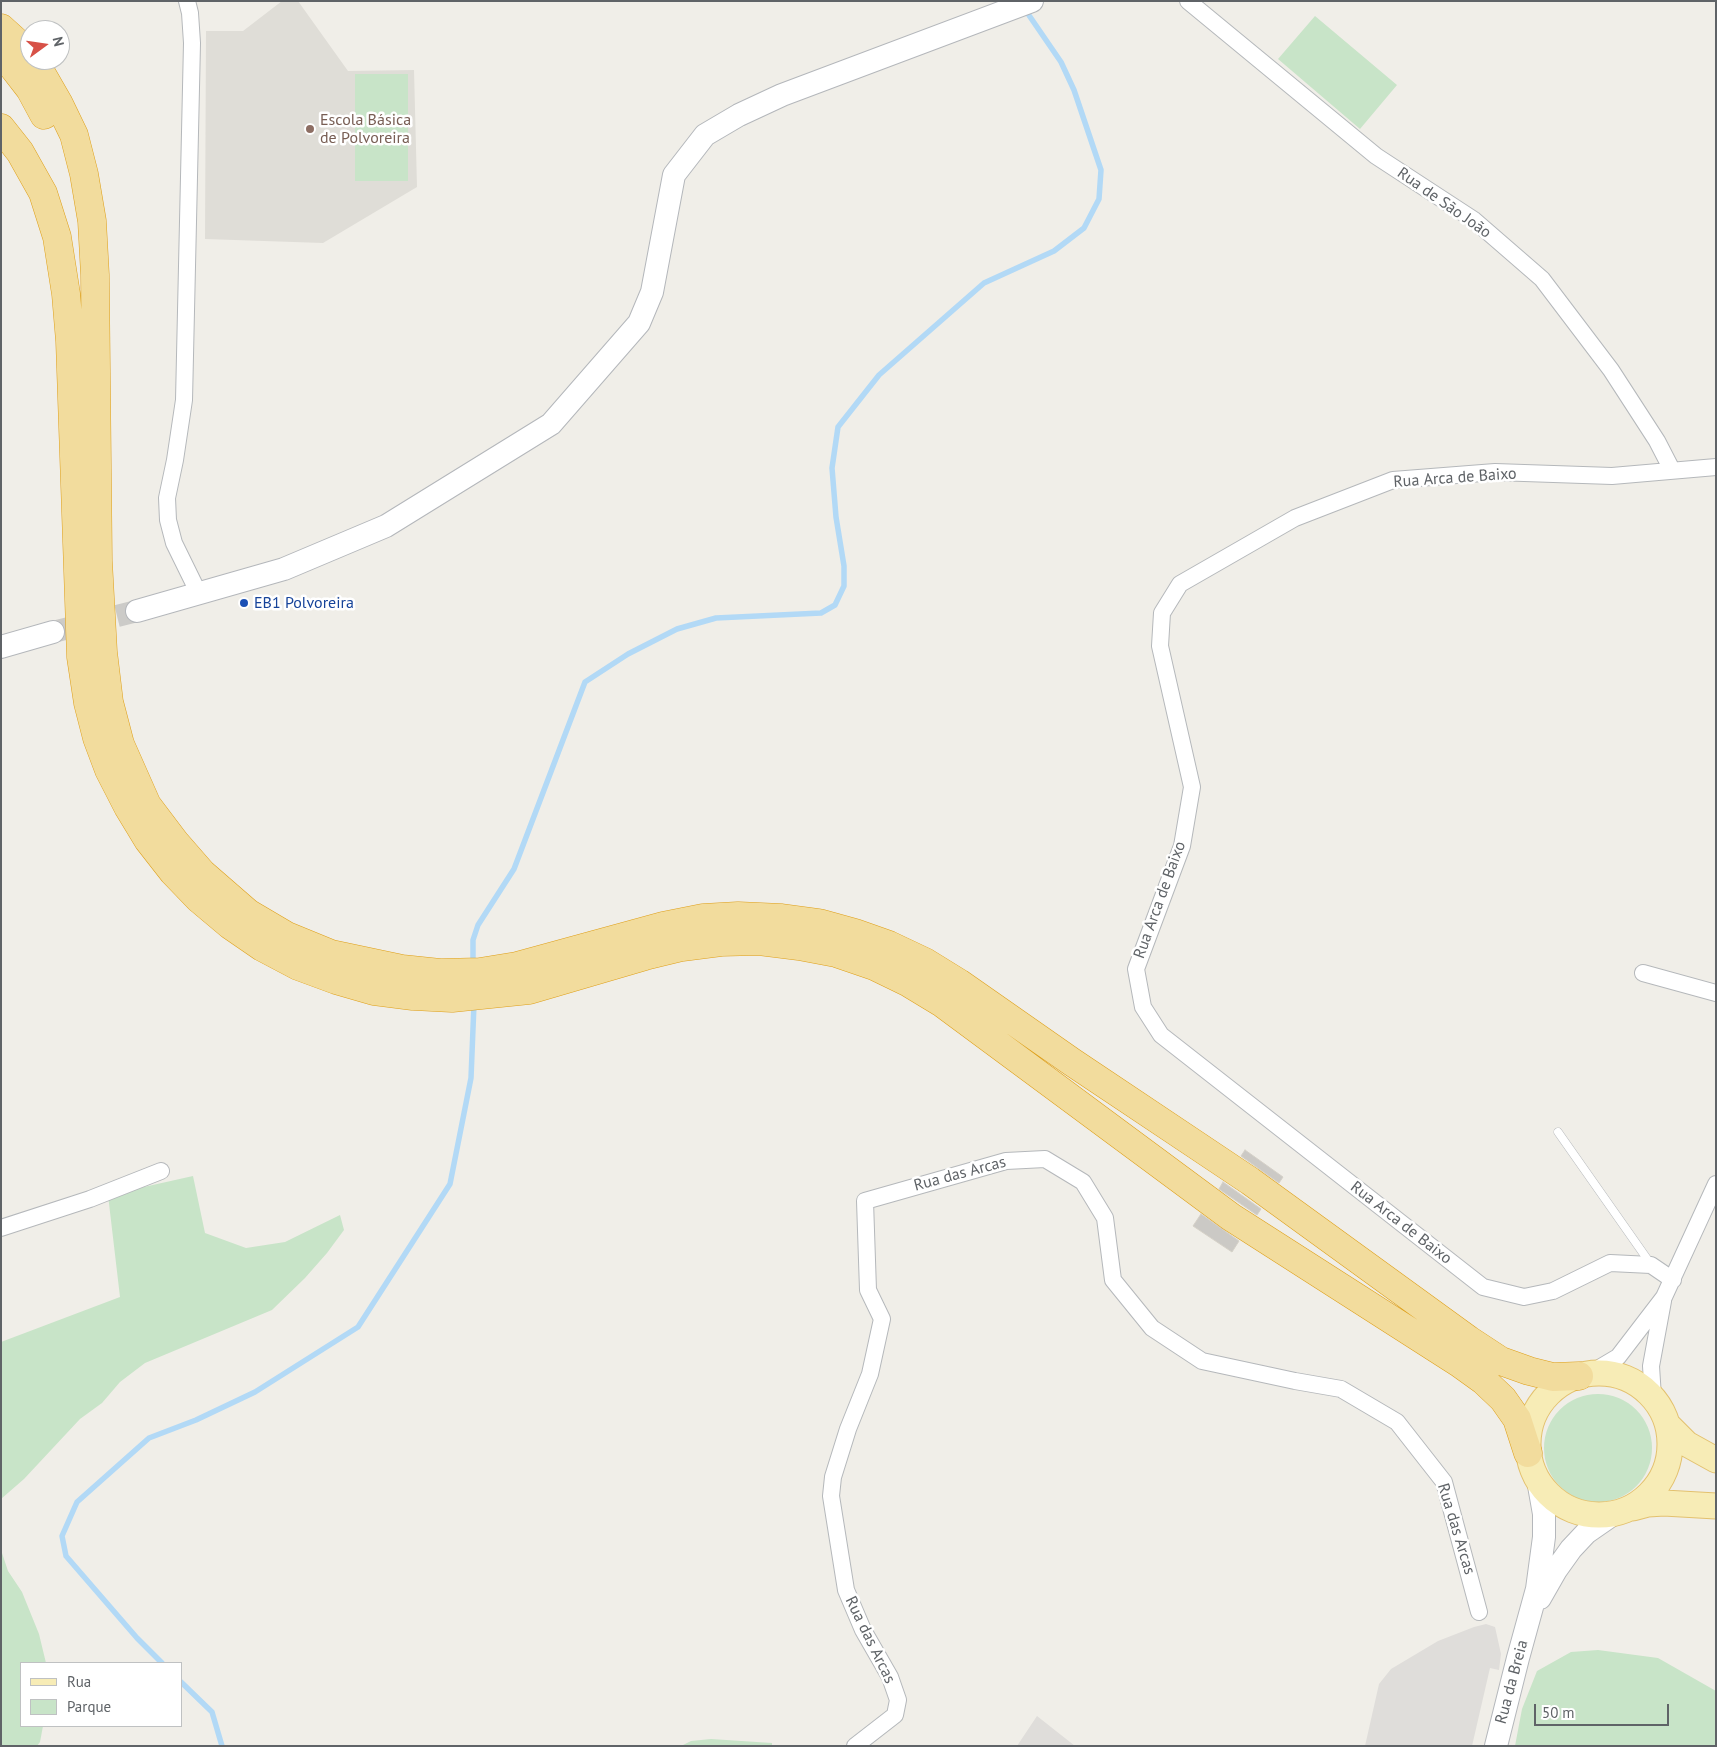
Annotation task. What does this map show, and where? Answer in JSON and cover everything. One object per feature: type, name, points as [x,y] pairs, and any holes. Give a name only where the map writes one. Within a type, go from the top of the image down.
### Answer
[{"type":"highway","points":[[1,7],[20,26]]},
{"type":"highway","points":[[1,28],[20,45]]},
{"type":"highway","points":[[1,56],[9,62],[30,89],[51,128],[65,167],[73,211],[78,261],[79,315],[74,449]]},
{"type":"highway","points":[[39,70],[74,135],[84,174],[92,221],[95,275],[98,561],[103,652],[109,702],[120,744],[147,805],[202,873],[248,913],[286,936],[331,954],[402,970],[440,973],[480,972],[517,966],[635,933],[703,918],[738,916],[782,918],[819,923],[855,932],[890,945],[925,962],[959,983],[1072,1062],[1250,1181],[1469,1340],[1501,1361],[1529,1371],[1553,1376],[1585,1375]]},
{"type":"highway","points":[[56,70],[78,113],[91,152],[100,192],[104,248],[95,275]]},
{"type":"highway","points":[[1,128],[20,152],[43,193],[57,237],[66,294],[70,341],[81,657],[96,738],[109,770],[148,840],[173,872],[199,899],[230,925],[262,947],[298,966],[374,991],[414,996],[452,998],[529,990],[566,981],[645,956],[682,947],[721,942],[759,941],[799,946],[836,954],[874,966],[909,983],[942,1003],[1230,1216],[1443,1352],[1478,1377],[1503,1399],[1517,1419],[1528,1453]]},
{"type":"main road","points":[[137,611],[284,569],[386,526],[552,424],[639,323],[652,292],[674,175],[705,135],[739,115],[782,95],[1032,1]]},
{"type":"main road","points":[[1,647],[53,632]]},
{"type":"main road","points":[[1529,1619],[1556,1570],[1586,1533],[1620,1512],[1643,1501],[1664,1475],[1669,1459],[1668,1425],[1662,1410],[1653,1397],[1643,1388],[1625,1378],[1604,1373],[1585,1375],[1563,1382],[1550,1392],[1540,1405],[1532,1420],[1528,1436],[1528,1453],[1538,1480],[1548,1494],[1561,1505],[1577,1512],[1594,1516],[1620,1512],[1648,1504],[1664,1502],[1716,1506]]},
{"type":"main road","points":[[1668,1425],[1687,1444],[1716,1460]]},
{"type":"main road","points":[[1529,1619],[1538,1589],[1544,1537],[1544,1514],[1538,1480]]},
{"type":"main road","name":"Rua da Breia","points":[[1496,1746],[1515,1666],[1529,1619]]},
{"type":"street","points":[[187,1],[192,43],[184,400],[167,498],[168,520],[174,543],[199,594]]},
{"type":"street","name":"Rua de São João","points":[[1188,1],[1376,156],[1474,220],[1542,279],[1611,370],[1657,442],[1672,470]]},
{"type":"street","name":"Rua Arca de Baixo","points":[[1651,1265],[1610,1263],[1553,1291],[1524,1297],[1483,1287],[1161,1035],[1143,1007],[1136,969],[1182,846],[1192,787],[1160,646],[1162,613],[1180,584],[1295,518],[1392,480],[1495,472],[1612,476],[1716,466]]},
{"type":"street","points":[[1643,973],[1716,993]]},
{"type":"street","name":"Rua das Arcas","points":[[855,1746],[895,1715],[898,1700],[890,1676],[863,1630],[846,1590],[831,1496],[833,1477],[848,1429],[870,1374],[882,1319],[868,1290],[866,1201],[1006,1161],[1045,1159],[1083,1182],[1105,1218],[1113,1280],[1152,1328],[1202,1361],[1341,1389],[1397,1422],[1444,1482],[1479,1612]]},
{"type":"street","points":[[1,1228],[90,1199],[161,1171]]},
{"type":"street","points":[[1585,1375],[1618,1357],[1664,1297],[1716,1184]]},
{"type":"street","points":[[1651,1265],[1673,1280]]},
{"type":"street","points":[[1653,1397],[1651,1366],[1664,1297]]},
{"type":"lane","points":[[1558,1132],[1651,1265]]},
{"type":"shaded area","name":"Escola Básica de Polvoreira","points":[[282,1],[298,1],[348,71],[414,70],[417,187],[323,243],[205,239],[206,31],[243,31]]},
{"type":"shaded area","points":[[1486,1624],[1495,1627],[1501,1654],[1499,1670],[1490,1668],[1472,1746],[1365,1746],[1379,1684],[1391,1669],[1438,1641]]},
{"type":"shaded area","points":[[1037,1716],[1075,1746],[1017,1746]]},
{"type":"green space","points":[[1315,16],[1397,85],[1360,129],[1278,59]]},
{"type":"green space","points":[[355,74],[408,74],[408,181],[355,181]]},
{"type":"green space","points":[[193,1176],[205,1233],[246,1248],[285,1242],[340,1215],[344,1230],[305,1278],[272,1310],[145,1363],[120,1382],[102,1403],[80,1419],[24,1479],[1,1499],[1,1342],[120,1297],[108,1195]]},
{"type":"green space","points":[[1598,1394],[1619,1398],[1636,1410],[1648,1427],[1652,1448],[1648,1469],[1636,1486],[1619,1498],[1598,1502],[1577,1498],[1560,1486],[1548,1469],[1544,1448],[1548,1427],[1560,1410],[1577,1398]]},
{"type":"green space","points":[[1,1550],[8,1571],[22,1592],[39,1634],[46,1662],[20,1662],[20,1727],[43,1727],[40,1742],[37,1746],[1,1746]]},
{"type":"green space","points":[[1598,1650],[1658,1658],[1716,1691],[1716,1746],[1515,1746],[1522,1709],[1537,1671],[1571,1652]]},
{"type":"green space","points":[[711,1739],[772,1743],[772,1746],[681,1746],[691,1741]]},
{"type":"building","points":[[1245,1150],[1283,1177],[1279,1183],[1241,1156]]},
{"type":"building","points":[[1223,1182],[1261,1209],[1257,1215],[1219,1189]]},
{"type":"building","points":[[1201,1214],[1239,1241],[1232,1252],[1193,1226]]},
{"type":"waterway","points":[[473,964],[473,940],[478,925],[514,869],[585,682],[628,654],[677,629],[716,618],[821,613],[835,605],[844,586],[844,566],[836,517],[832,468],[838,427],[879,375],[984,283],[1054,251],[1084,228],[1099,199],[1101,170],[1074,90],[1061,62],[1024,8]]},
{"type":"waterway","points":[[161,1662],[137,1638],[66,1556],[62,1536],[77,1502],[149,1438],[196,1420],[255,1392],[358,1327],[450,1184],[471,1078],[474,1004]]},
{"type":"waterway","points":[[182,1683],[212,1712],[222,1746]]},
{"type":"tunnel","points":[[53,632],[137,611]]},
{"type":"place","name":"Escola Básica de Polvoreira","points":[[310,129]]},
{"type":"place","name":"EB1 Polvoreira","points":[[244,603]]}]
